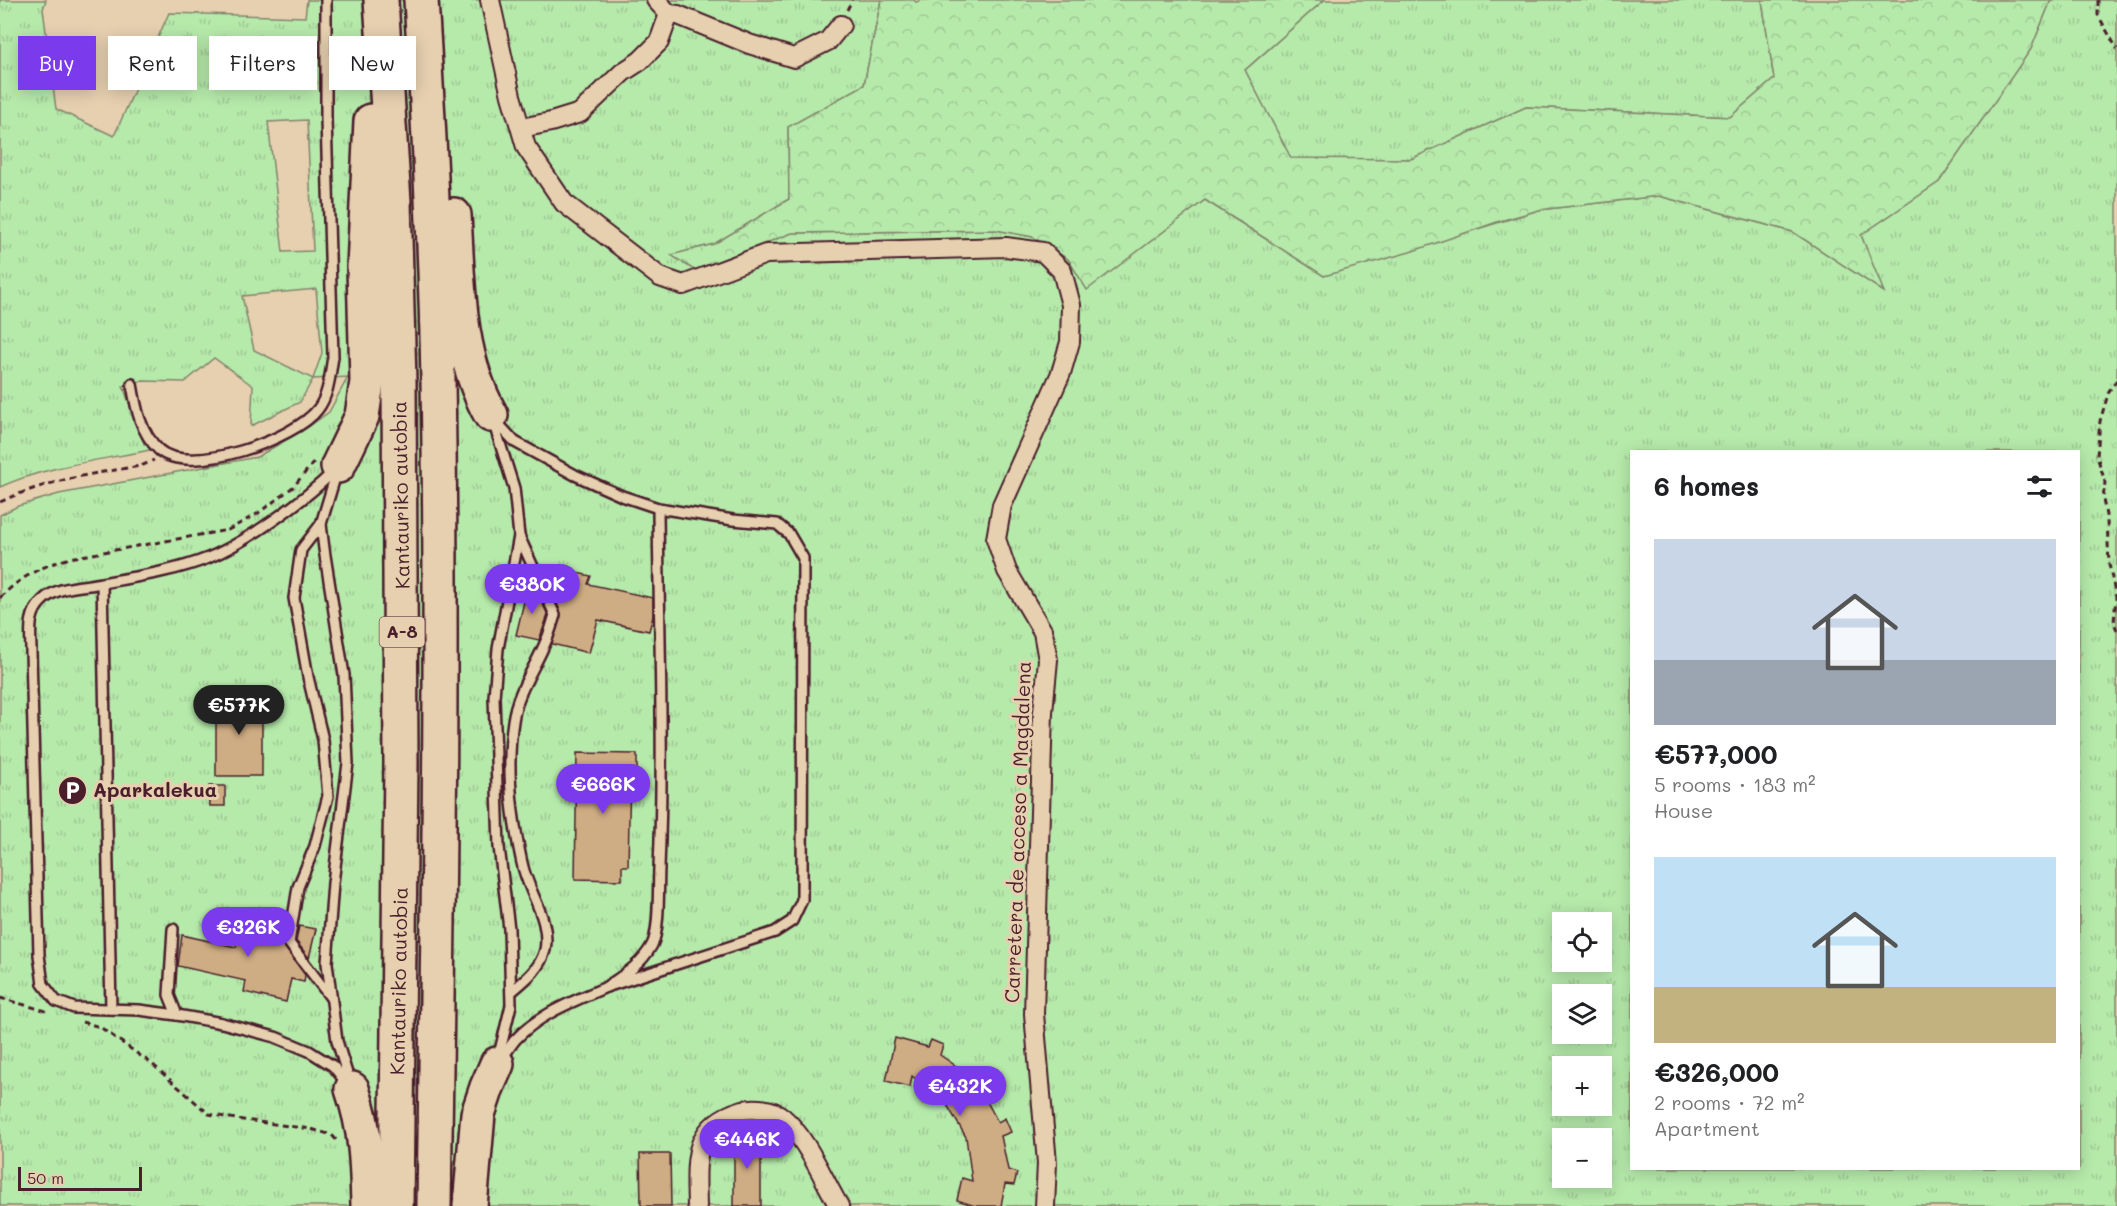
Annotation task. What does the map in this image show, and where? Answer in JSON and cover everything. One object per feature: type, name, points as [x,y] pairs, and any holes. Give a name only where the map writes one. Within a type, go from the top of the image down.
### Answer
[{"type":"highway","name":"Kantauriko autobia","points":[[381,0],[383,36]]},
{"type":"highway","name":"Kantauriko autobia","points":[[422,0],[438,368],[440,579],[434,1206]]},
{"type":"highway","points":[[329,461],[362,416],[367,382],[364,267],[372,99],[375,90]]},
{"type":"highway","name":"Kantauriko autobia","points":[[387,90],[394,214],[401,532],[396,1206]]},
{"type":"highway","points":[[428,108],[449,149],[462,323],[470,366],[479,394],[491,414]]},
{"type":"highway","points":[[470,1206],[478,1114],[497,1065]]},
{"type":"highway","points":[[352,1089],[361,1117],[366,1150],[368,1206]]},
{"type":"street","name":"Carretera de acceso a Magdalena","points":[[489,0],[511,96],[526,147],[564,203],[660,277],[683,285],[766,254],[1006,247],[1043,252],[1062,271],[1071,305],[1070,342],[1061,373],[1002,505],[996,539],[1007,571],[1043,632],[1048,660],[1043,712],[1034,1014],[1047,1163],[1045,1206]]},
{"type":"street","points":[[656,0],[669,14],[678,15],[749,44],[794,58],[828,41],[841,25]]},
{"type":"street","points":[[521,128],[580,113],[622,72],[640,61],[659,42],[669,14]]},
{"type":"street","points":[[697,1206],[696,1159],[703,1137],[712,1125],[729,1114],[747,1109],[761,1109],[780,1115],[791,1125],[839,1206]]},
{"type":"lane","points":[[132,384],[137,413],[145,431],[160,450],[172,457],[217,458],[255,447],[303,424],[318,409],[326,395],[333,357],[326,119],[326,0]]},
{"type":"lane","points":[[491,414],[515,442],[597,486],[658,508],[733,520],[777,524],[789,534],[803,558],[802,900],[792,921],[775,932],[606,987],[555,1010],[532,1024],[515,1041],[497,1065]]},
{"type":"lane","points":[[491,414],[514,488],[519,518],[519,536],[498,650],[494,697],[499,847],[509,930],[511,993],[511,1005],[497,1065]]},
{"type":"lane","points":[[329,461],[321,524],[344,675],[348,763],[333,883],[327,963],[337,1041],[352,1089]]},
{"type":"lane","points":[[329,461],[314,490],[233,546],[207,559],[156,572],[55,591],[41,601],[31,617],[39,955],[43,984],[56,1001],[74,1008],[177,1015],[275,1036],[309,1051],[333,1066],[352,1089]]},
{"type":"lane","points":[[606,987],[635,968],[653,943],[657,915],[662,732],[658,508]]},
{"type":"lane","points":[[321,524],[301,550],[294,598],[308,677],[323,740],[328,796],[315,846],[298,887],[289,943],[331,998]]},
{"type":"lane","points":[[511,993],[536,970],[544,950],[546,924],[532,895],[522,866],[514,823],[510,764],[513,721],[528,673],[546,642],[555,615],[519,536]]},
{"type":"lane","points":[[102,583],[111,1009]]},
{"type":"lane","points":[[173,929],[169,995],[177,1015]]},
{"type":"path","points":[[2098,0],[2098,15],[2117,50]]},
{"type":"path","points":[[2117,380],[2109,391],[2097,438],[2097,456],[2105,482],[2103,499],[2108,528],[2109,564],[2116,597],[2114,623],[2117,630]]},
{"type":"path","points":[[0,502],[18,493],[53,482],[141,466],[166,454]]},
{"type":"path","points":[[0,598],[27,575],[48,564],[70,558],[228,530],[257,514],[329,461]]},
{"type":"path","points":[[0,998],[56,1014]]},
{"type":"path","points":[[78,1021],[100,1027],[152,1064],[209,1114],[311,1129],[332,1136],[344,1148]]},
{"type":"green space","points":[[0,0],[46,0],[43,9],[47,36],[18,36],[18,90],[54,90],[56,109],[114,136],[135,90],[197,90],[197,36],[159,36],[169,13],[305,17],[307,0],[881,0],[864,85],[788,128],[789,199],[714,244],[672,255],[694,270],[792,233],[996,230],[1033,237],[1068,259],[1087,289],[1205,200],[1324,276],[1539,210],[1659,196],[1793,232],[1883,291],[1861,235],[1939,182],[2031,49],[2051,0],[2117,0],[2117,1206],[0,1206],[0,515],[18,506],[59,494],[257,457],[329,412],[348,377],[313,379],[300,402],[251,426],[253,386],[214,358],[185,382],[142,381],[123,386],[144,444],[155,449],[37,473],[0,487]],"holes":[[[307,120],[313,251],[283,252],[268,122]],[[316,289],[322,353],[313,379],[254,350],[242,296]]]},
{"type":"green space","points":[[881,0],[914,0],[916,2],[921,0],[1324,0],[1245,70],[1291,158],[1411,159],[1526,107],[1730,117],[1774,79],[1762,0],[2051,0],[2031,49],[1939,182],[1861,235],[1884,292],[1793,232],[1659,196],[1539,210],[1410,252],[1324,276],[1205,200],[1087,290],[1068,259],[1033,237],[996,230],[792,233],[694,270],[671,255],[714,244],[789,199],[788,127],[864,85]]},
{"type":"green space","points":[[1324,0],[1762,0],[1774,79],[1730,117],[1526,107],[1411,159],[1291,159],[1245,70]]},
{"type":"building","points":[[540,565],[591,576],[588,584],[653,598],[653,616],[649,631],[598,620],[589,653],[552,644],[561,613]]},
{"type":"building","points":[[530,577],[548,615],[539,640],[516,635]]},
{"type":"building","points":[[262,695],[262,776],[216,776],[216,696]]},
{"type":"building","points":[[577,753],[637,754],[637,775],[630,774],[628,866],[622,866],[622,880],[575,879]]},
{"type":"building","points":[[209,786],[225,786],[225,806],[210,806]]},
{"type":"building","points":[[244,913],[285,923],[283,945],[305,975],[304,982],[291,979],[286,1002],[244,992],[246,981],[178,966],[182,935],[236,947]]},
{"type":"building","points":[[299,926],[316,929],[309,958],[296,941]]},
{"type":"building","points":[[895,1038],[928,1047],[931,1040],[943,1045],[940,1055],[971,1076],[976,1072],[984,1081],[979,1087],[998,1122],[1005,1118],[1011,1132],[1001,1136],[1008,1170],[1017,1173],[1014,1185],[1005,1184],[1001,1206],[975,1206],[957,1200],[962,1178],[972,1181],[966,1137],[946,1103],[912,1076],[910,1087],[886,1081]]},
{"type":"building","points":[[734,1135],[761,1135],[761,1206],[734,1206]]},
{"type":"building","points":[[640,1154],[670,1154],[671,1206],[641,1206]]},
{"type":"place","name":"Aparkalekua","points":[[72,790]]}]
